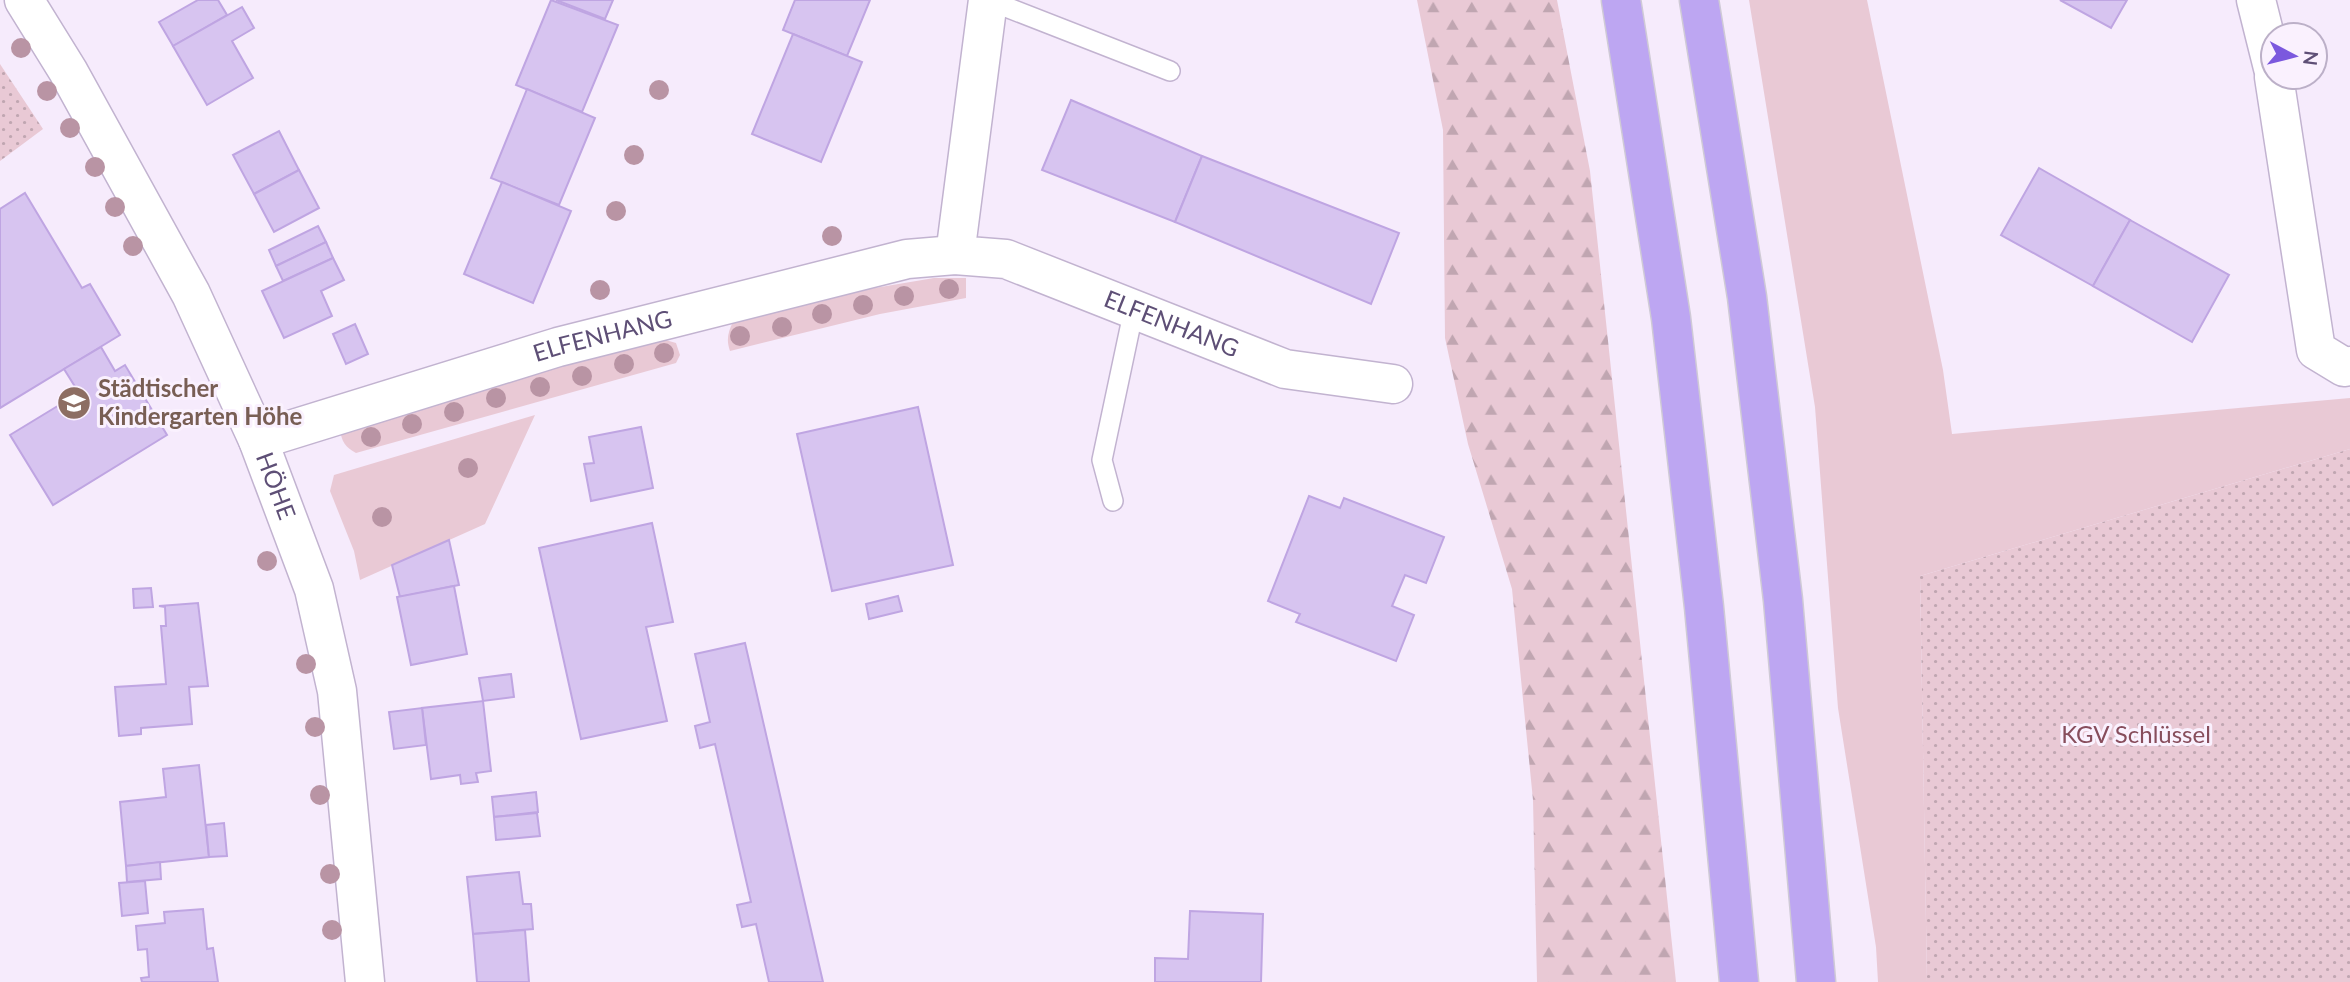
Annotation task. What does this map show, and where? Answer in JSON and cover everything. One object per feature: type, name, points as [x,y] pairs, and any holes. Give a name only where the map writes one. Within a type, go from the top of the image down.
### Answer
[{"type":"highway","points":[[1621,0],[1671,318],[1704,607],[1739,982]]},
{"type":"highway","points":[[1699,0],[1747,297],[1783,600],[1816,982]]},
{"type":"street","name":"HÖHE","points":[[24,0],[68,71],[191,294],[258,440],[314,589],[337,691],[365,982]]},
{"type":"street","points":[[955,255],[988,0]]},
{"type":"street","points":[[2256,0],[2261,21]]},
{"type":"street","points":[[2276,91],[2316,350],[2344,367],[2350,366]]},
{"type":"street","name":"ELFENHANG","points":[[258,440],[558,347],[906,259],[955,255],[1006,259],[1285,369],[1393,384]]},
{"type":"lane","points":[[988,0],[1170,71]]},
{"type":"lane","points":[[1113,502],[1102,460],[1134,309]]},
{"type":"green space","points":[[1417,0],[1557,0],[1590,171],[1676,982],[1537,982],[1533,800],[1512,589],[1468,444],[1445,338],[1443,130]]},
{"type":"green space","points":[[1749,0],[1867,0],[1943,370],[1952,434],[2350,398],[2350,449],[1920,576],[1927,982],[1878,982],[1876,947],[1838,708],[1815,407]]},
{"type":"green space","points":[[0,64],[43,129],[0,161]]},
{"type":"green space","points":[[934,278],[966,278],[966,298],[880,314],[730,351],[728,336],[733,322],[857,291]]},
{"type":"green space","points":[[662,339],[676,343],[680,355],[676,363],[356,453],[342,438],[340,430],[550,367]]},
{"type":"green space","points":[[535,415],[485,524],[360,580],[354,551],[330,491],[334,475]]},
{"type":"green space","name":"KGV Schlüssel","points":[[2350,449],[2350,982],[1927,982],[1920,576]]},
{"type":"building","points":[[198,0],[218,0],[227,15],[173,46],[159,22]]},
{"type":"building","points":[[551,0],[618,25],[582,112],[516,85]]},
{"type":"building","points":[[556,0],[613,0],[605,19]]},
{"type":"building","points":[[795,0],[870,0],[847,56],[783,30]]},
{"type":"building","points":[[2060,0],[2127,0],[2111,28]]},
{"type":"building","points":[[242,7],[254,28],[232,41],[253,78],[207,105],[173,46]]},
{"type":"building","points":[[793,34],[862,62],[821,162],[752,134]]},
{"type":"building","points":[[527,89],[595,118],[559,205],[491,178]]},
{"type":"building","points":[[1071,100],[1202,156],[1175,222],[1042,170]]},
{"type":"building","points":[[279,131],[299,170],[254,194],[233,155]]},
{"type":"building","points":[[1202,156],[1399,233],[1371,304],[1175,222]]},
{"type":"building","points":[[2039,168],[2130,220],[2093,286],[2001,235]]},
{"type":"building","points":[[299,170],[319,208],[274,232],[254,194]]},
{"type":"building","points":[[502,182],[571,211],[533,303],[464,274]]},
{"type":"building","points":[[25,193],[82,288],[90,284],[120,335],[0,408],[0,209]]},
{"type":"building","points":[[2130,220],[2229,275],[2192,342],[2093,286]]},
{"type":"building","points":[[318,226],[326,242],[276,266],[269,250]]},
{"type":"building","points":[[326,242],[333,258],[283,281],[276,266]]},
{"type":"building","points":[[333,258],[344,280],[321,291],[332,316],[284,338],[262,291]]},
{"type":"building","points":[[355,324],[368,354],[346,364],[333,334]]},
{"type":"building","points":[[101,347],[115,371],[125,365],[167,435],[53,505],[10,435],[79,393],[64,369]]},
{"type":"building","points":[[918,407],[953,565],[832,591],[797,434]]},
{"type":"building","points":[[641,427],[653,488],[591,501],[584,464],[594,463],[589,437]]},
{"type":"building","points":[[1309,496],[1340,508],[1344,498],[1444,537],[1426,583],[1405,575],[1392,606],[1414,615],[1396,661],[1296,622],[1300,614],[1268,601]]},
{"type":"building","points":[[652,523],[673,622],[646,627],[667,721],[581,739],[539,548]]},
{"type":"building","points":[[449,540],[459,585],[400,597],[392,565]]},
{"type":"building","points":[[454,586],[467,654],[411,665],[397,597]]},
{"type":"building","points":[[151,588],[153,607],[134,608],[133,589]]},
{"type":"building","points":[[898,596],[902,611],[869,619],[866,604]]},
{"type":"building","points":[[198,603],[208,686],[189,687],[192,724],[141,728],[141,734],[119,736],[115,687],[166,684],[161,626],[166,626],[165,607],[159,606]]},
{"type":"building","points":[[745,643],[823,982],[769,982],[756,924],[742,927],[737,905],[751,902],[715,744],[700,748],[695,726],[710,722],[695,654]]},
{"type":"building","points":[[511,674],[514,697],[483,701],[479,678]]},
{"type":"building","points":[[483,701],[491,771],[476,773],[478,782],[461,784],[460,775],[431,779],[422,708]]},
{"type":"building","points":[[422,708],[426,745],[394,749],[389,712]]},
{"type":"building","points":[[199,765],[209,857],[126,866],[120,802],[166,797],[163,769]]},
{"type":"building","points":[[536,792],[538,812],[494,817],[492,797]]},
{"type":"building","points":[[537,813],[540,836],[496,840],[494,817]]},
{"type":"building","points":[[224,823],[227,856],[209,857],[206,825]]},
{"type":"building","points":[[160,862],[161,879],[127,882],[126,866]]},
{"type":"building","points":[[519,872],[523,904],[531,904],[533,929],[473,934],[467,877]]},
{"type":"building","points":[[145,881],[148,913],[122,916],[119,883]]},
{"type":"building","points":[[203,909],[207,949],[213,948],[218,982],[142,982],[141,978],[149,977],[147,949],[138,950],[136,926],[165,923],[164,912]]},
{"type":"building","points":[[1190,911],[1263,914],[1261,982],[1155,982],[1155,958],[1188,959]]},
{"type":"building","points":[[525,930],[529,982],[477,982],[473,934]]},
{"type":"place","name":"Städtischer Kindergarten Höhe","points":[[74,403]]}]
